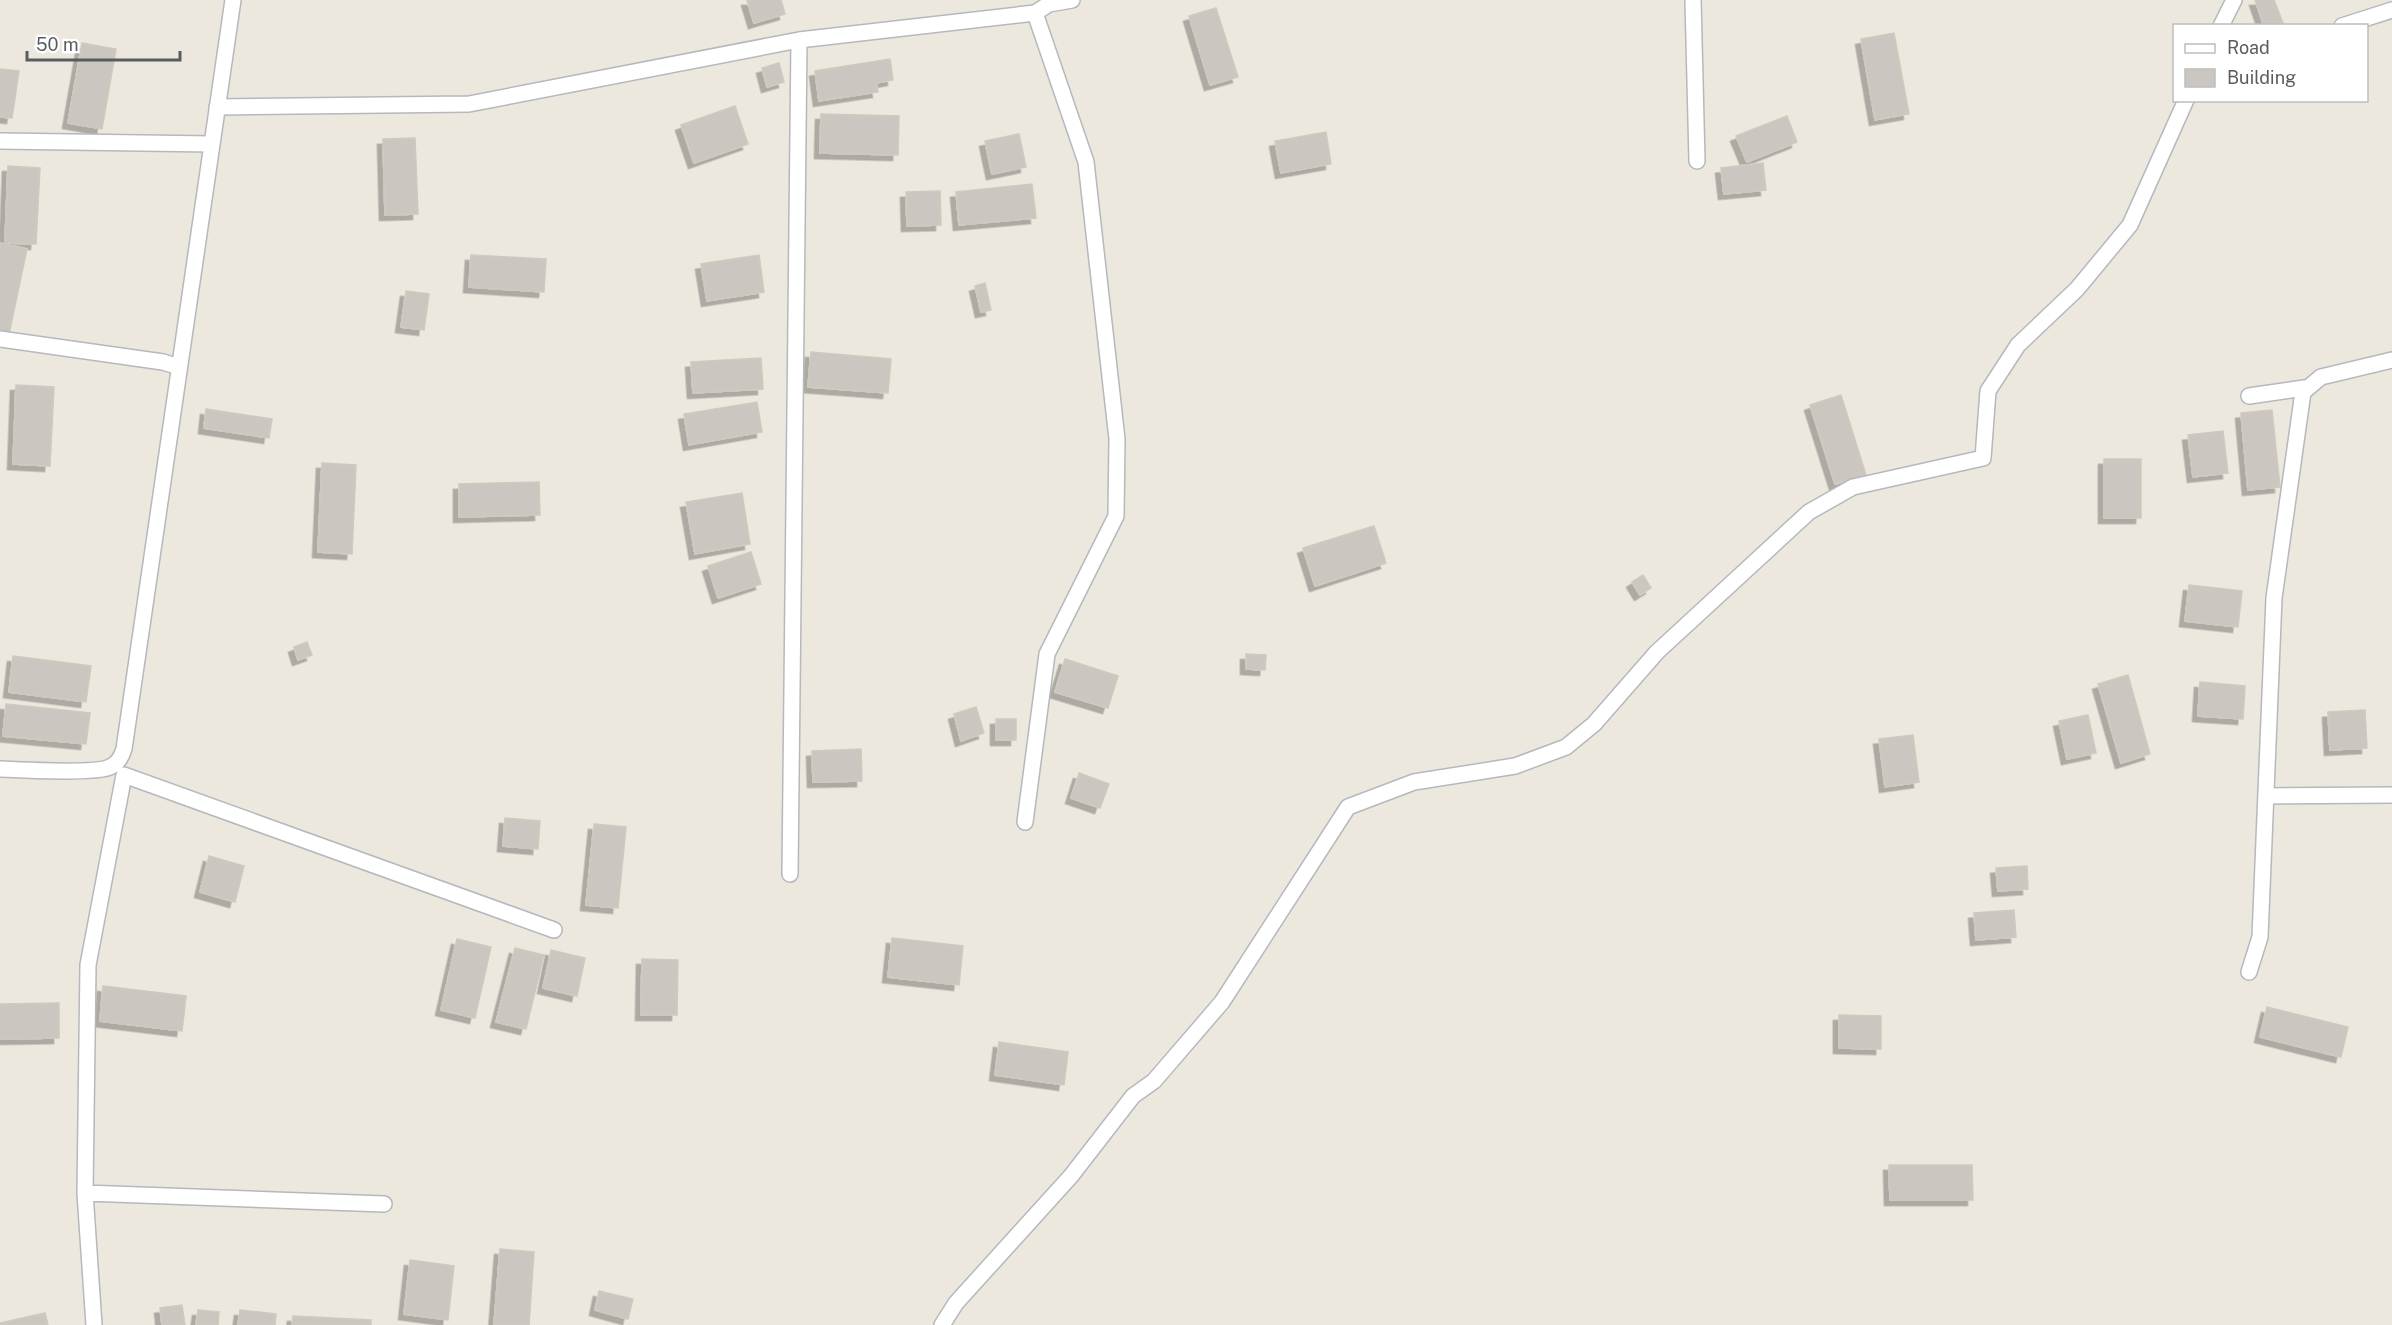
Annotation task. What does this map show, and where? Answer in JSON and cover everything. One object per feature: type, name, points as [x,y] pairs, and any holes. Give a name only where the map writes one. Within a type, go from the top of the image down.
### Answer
[{"type":"street","points":[[0,769],[88,770],[108,768],[121,760],[232,0]]},
{"type":"street","points":[[217,107],[469,104],[800,40],[1035,13],[1049,4],[1072,0]]},
{"type":"street","points":[[1692,0],[1697,161]]},
{"type":"street","points":[[2222,24],[2234,0]]},
{"type":"street","points":[[2348,24],[2392,10]]},
{"type":"street","points":[[1025,822],[1047,654],[1116,516],[1117,439],[1086,162],[1035,13]]},
{"type":"street","points":[[790,874],[800,40]]},
{"type":"street","points":[[942,1325],[956,1303],[1071,1176],[1133,1096],[1154,1081],[1222,1002],[1348,807],[1414,782],[1515,766],[1566,747],[1594,724],[1657,652],[1809,512],[1853,487],[1983,458],[1988,391],[2018,345],[2077,289],[2130,225],[2185,102]]},
{"type":"street","points":[[0,141],[212,144]]},
{"type":"street","points":[[0,339],[163,362],[179,367]]},
{"type":"street","points":[[2303,392],[2321,376],[2392,360]]},
{"type":"street","points":[[2249,396],[2304,387],[2274,598],[2260,937],[2249,972]]},
{"type":"street","points":[[94,1325],[86,1194],[88,965],[124,775],[554,930]]},
{"type":"street","points":[[2266,796],[2392,795]]},
{"type":"street","points":[[86,1194],[384,1204]]},
{"type":"building","points":[[747,0],[781,0],[785,14],[754,23]]},
{"type":"building","points":[[2255,0],[2274,0],[2283,23],[2263,24]]},
{"type":"building","points":[[1216,8],[1238,77],[1210,85],[1189,16]]},
{"type":"building","points":[[1894,33],[1909,114],[1875,120],[1861,39]]},
{"type":"building","points":[[82,43],[116,49],[102,129],[68,123]]},
{"type":"building","points":[[890,59],[893,80],[876,83],[878,92],[819,101],[815,71]]},
{"type":"building","points":[[779,63],[784,82],[767,87],[762,68]]},
{"type":"building","points":[[0,69],[19,71],[12,118],[0,117]]},
{"type":"building","points":[[735,106],[748,144],[694,163],[681,125]]},
{"type":"building","points":[[821,114],[899,116],[898,155],[820,153]]},
{"type":"building","points":[[1787,116],[1797,142],[1747,162],[1736,136]]},
{"type":"building","points":[[1326,132],[1331,164],[1281,173],[1275,141]]},
{"type":"building","points":[[1019,134],[1026,167],[992,174],[985,141]]},
{"type":"building","points":[[415,138],[418,214],[385,215],[383,139]]},
{"type":"building","points":[[1763,163],[1766,190],[1724,194],[1721,168]]},
{"type":"building","points":[[8,166],[40,168],[36,244],[5,243]]},
{"type":"building","points":[[1032,184],[1036,218],[959,225],[956,192]]},
{"type":"building","points":[[940,191],[941,225],[907,226],[906,192]]},
{"type":"building","points":[[0,243],[27,249],[9,334],[0,332]]},
{"type":"building","points":[[471,255],[546,259],[544,292],[469,287]]},
{"type":"building","points":[[759,255],[764,292],[707,301],[701,264]]},
{"type":"building","points":[[985,283],[991,310],[981,312],[975,286]]},
{"type":"building","points":[[406,291],[429,294],[424,330],[401,327]]},
{"type":"building","points":[[811,352],[891,359],[888,393],[808,387]]},
{"type":"building","points":[[761,358],[763,389],[693,393],[691,362]]},
{"type":"building","points":[[16,385],[54,387],[50,466],[13,464]]},
{"type":"building","points":[[1841,395],[1866,475],[1835,484],[1810,405]]},
{"type":"building","points":[[757,402],[762,432],[689,445],[684,414]]},
{"type":"building","points":[[206,409],[272,419],[269,438],[204,428]]},
{"type":"building","points":[[2272,410],[2280,487],[2248,490],[2241,413]]},
{"type":"building","points":[[2223,431],[2228,473],[2193,477],[2188,435]]},
{"type":"building","points":[[2104,459],[2141,459],[2141,518],[2104,518]]},
{"type":"building","points":[[322,463],[356,465],[352,554],[318,552]]},
{"type":"building","points":[[539,482],[540,515],[459,517],[459,484]]},
{"type":"building","points":[[742,493],[750,544],[695,554],[686,502]]},
{"type":"building","points":[[1374,526],[1386,563],[1315,586],[1303,548]]},
{"type":"building","points":[[751,552],[761,584],[718,598],[708,566]]},
{"type":"building","points":[[1643,575],[1651,588],[1640,595],[1632,582]]},
{"type":"building","points":[[2189,585],[2242,591],[2238,627],[2185,621]]},
{"type":"building","points":[[307,642],[312,655],[298,660],[294,647]]},
{"type":"building","points":[[1246,654],[1266,655],[1265,670],[1246,669]]},
{"type":"building","points":[[13,656],[91,666],[86,702],[9,692]]},
{"type":"building","points":[[1065,659],[1118,676],[1108,708],[1055,692]]},
{"type":"building","points":[[2128,675],[2150,754],[2121,763],[2098,684]]},
{"type":"building","points":[[2200,682],[2245,686],[2243,719],[2198,716]]},
{"type":"building","points":[[6,704],[90,713],[86,744],[3,736]]},
{"type":"building","points":[[976,707],[984,733],[961,741],[954,714]]},
{"type":"building","points":[[2365,710],[2367,748],[2330,750],[2328,712]]},
{"type":"building","points":[[2088,715],[2096,753],[2067,759],[2059,721]]},
{"type":"building","points":[[996,719],[1016,719],[1016,740],[996,740]]},
{"type":"building","points":[[1913,735],[1919,782],[1885,787],[1879,739]]},
{"type":"building","points":[[861,749],[862,781],[813,782],[812,751]]},
{"type":"building","points":[[1079,773],[1109,784],[1100,808],[1071,798]]},
{"type":"building","points":[[505,818],[540,821],[538,849],[503,846]]},
{"type":"building","points":[[594,824],[626,827],[618,908],[586,905]]},
{"type":"building","points":[[209,856],[244,866],[235,902],[200,892]]},
{"type":"building","points":[[2027,866],[2028,889],[1998,891],[1996,868]]},
{"type":"building","points":[[2014,910],[2016,937],[1976,940],[1974,913]]},
{"type":"building","points":[[892,938],[963,946],[959,985],[888,977]]},
{"type":"building","points":[[457,939],[491,947],[475,1018],[441,1010]]},
{"type":"building","points":[[515,948],[544,955],[526,1029],[496,1022]]},
{"type":"building","points":[[551,950],[585,958],[577,996],[543,988]]},
{"type":"building","points":[[642,959],[678,960],[677,1015],[641,1015]]},
{"type":"building","points":[[103,986],[186,996],[182,1031],[100,1021]]},
{"type":"building","points":[[59,1003],[59,1038],[0,1039],[0,1004]]},
{"type":"building","points":[[2267,1007],[2348,1027],[2341,1057],[2260,1037]]},
{"type":"building","points":[[1839,1015],[1881,1016],[1881,1049],[1839,1048]]},
{"type":"building","points":[[999,1042],[1068,1052],[1064,1085],[995,1075]]},
{"type":"building","points":[[1889,1165],[1972,1165],[1973,1200],[1890,1200]]},
{"type":"building","points":[[500,1249],[534,1252],[529,1325],[494,1325]]},
{"type":"building","points":[[410,1260],[454,1266],[448,1320],[404,1314]]},
{"type":"building","points":[[599,1291],[633,1299],[628,1319],[595,1310]]},
{"type":"building","points":[[182,1305],[185,1325],[162,1325],[160,1308]]},
{"type":"building","points":[[198,1310],[219,1312],[218,1325],[196,1325]]},
{"type":"building","points":[[240,1310],[276,1314],[275,1325],[238,1325]]},
{"type":"building","points":[[45,1313],[48,1325],[0,1325],[0,1323]]},
{"type":"building","points":[[293,1316],[371,1320],[371,1325],[292,1325]]}]
